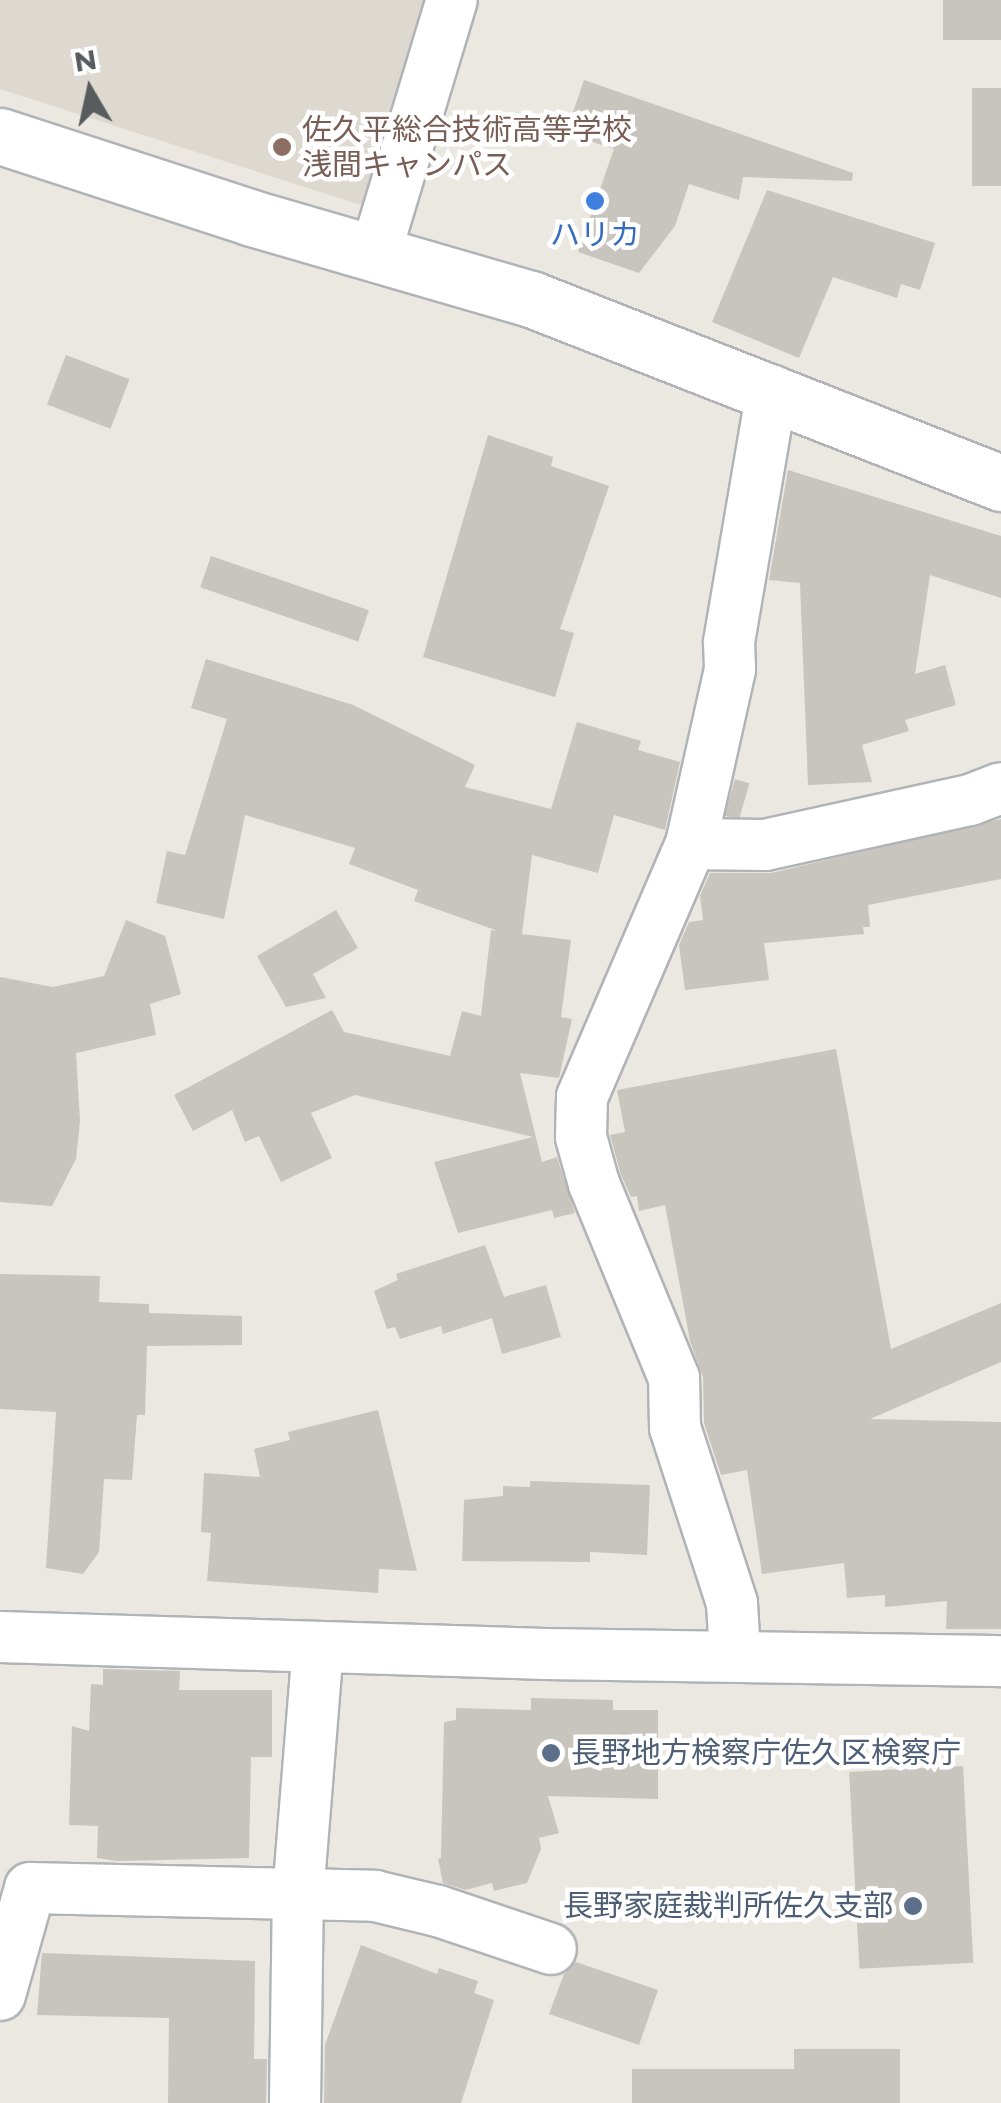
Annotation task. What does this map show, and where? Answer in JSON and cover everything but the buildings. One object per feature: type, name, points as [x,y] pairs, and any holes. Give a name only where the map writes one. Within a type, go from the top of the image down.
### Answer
[{"type":"street","points":[[376,250],[452,0]]},
{"type":"street","points":[[0,136],[252,218],[376,250],[531,299],[772,390],[1001,484]]},
{"type":"street","points":[[735,1654],[732,1604],[674,1428],[674,1378],[594,1184],[581,1137],[582,1098],[691,844],[730,669],[729,642],[772,390]]},
{"type":"street","points":[[691,844],[765,845],[970,800],[1001,788]]},
{"type":"street","points":[[0,1637],[318,1648],[1001,1662]]},
{"type":"street","points":[[295,2103],[298,1895],[318,1648]]},
{"type":"street","points":[[0,1995],[30,1888],[375,1896],[438,1911],[552,1949]]},
{"type":"shaded area","name":"佐久平総合技術高等学校 浅間キャンパス","points":[[0,0],[429,0],[364,206],[0,89]]},
{"type":"place","name":"佐久平総合技術高等学校 浅間キャンパス","points":[[282,147]]},
{"type":"place","name":"ハリカ","points":[[595,201]]},
{"type":"place","name":"長野地方検察庁佐久区検察庁","points":[[551,1753]]},
{"type":"place","name":"長野家庭裁判所佐久支部","points":[[913,1906]]}]
